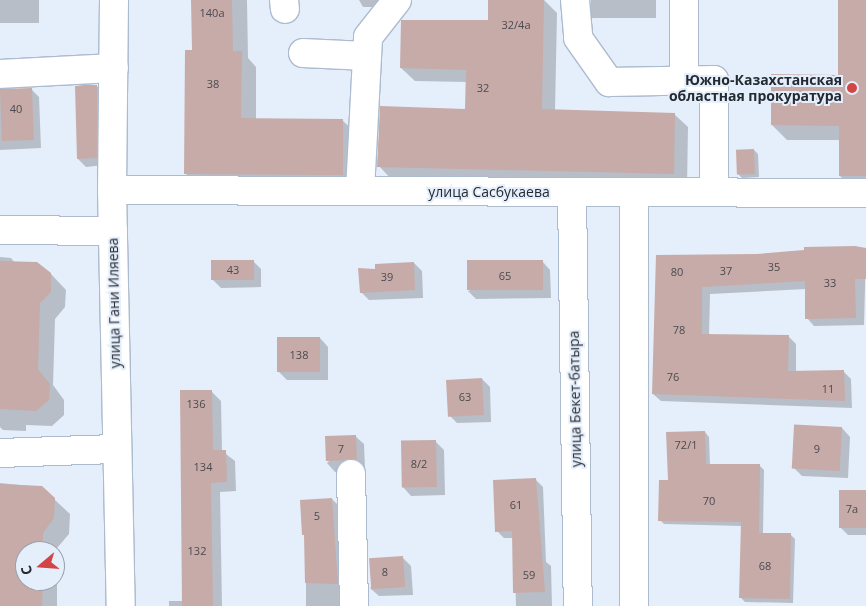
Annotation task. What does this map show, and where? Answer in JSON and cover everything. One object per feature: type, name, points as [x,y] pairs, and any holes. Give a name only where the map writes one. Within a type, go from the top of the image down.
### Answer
[{"type":"street","name":"улица Гани Иляева","points":[[114,0],[112,190],[120,606]]},
{"type":"street","points":[[360,191],[368,36],[397,0]]},
{"type":"street","points":[[575,0],[578,38],[608,82],[714,80],[714,192]]},
{"type":"street","points":[[684,0],[684,81]]},
{"type":"street","points":[[303,53],[366,56]]},
{"type":"street","points":[[0,74],[114,68]]},
{"type":"street","name":"улица Сасбукаева","points":[[112,190],[866,193]]},
{"type":"street","name":"улица Бекет-батыра","points":[[572,192],[578,606]]},
{"type":"street","points":[[634,192],[634,606]]},
{"type":"street","points":[[0,230],[113,231]]},
{"type":"street","points":[[0,453],[117,449]]},
{"type":"street","points":[[351,474],[354,606]]},
{"type":"building","points":[[191,0],[232,0],[233,51],[242,51],[241,118],[343,119],[343,175],[184,174],[185,50],[192,50]]},
{"type":"building","points":[[488,0],[544,0],[542,109],[675,113],[674,174],[377,167],[380,106],[465,109],[466,70],[400,68],[401,20],[488,20]]},
{"type":"building","points":[[838,0],[866,0],[866,176],[839,176],[839,126],[771,125],[771,74],[838,75]]},
{"type":"building","points":[[97,85],[97,158],[77,159],[75,86]]},
{"type":"building","points":[[32,88],[34,140],[2,141],[0,89]]},
{"type":"building","points":[[754,149],[755,174],[737,175],[736,150]]},
{"type":"building","points":[[855,246],[866,248],[866,279],[855,279],[856,318],[805,319],[805,281],[702,287],[702,334],[789,335],[788,371],[844,370],[845,401],[652,394],[656,255],[757,254],[804,250],[804,247]]},
{"type":"building","points":[[211,260],[254,260],[254,280],[211,280]]},
{"type":"building","points":[[467,260],[543,260],[543,290],[467,290]]},
{"type":"building","points":[[0,261],[37,262],[51,273],[51,292],[40,303],[38,369],[50,384],[49,400],[36,411],[0,409]]},
{"type":"building","points":[[414,262],[415,290],[360,293],[358,268],[375,269],[375,264]]},
{"type":"building","points":[[277,337],[320,337],[320,372],[277,372]]},
{"type":"building","points":[[482,378],[484,415],[448,417],[446,380]]},
{"type":"building","points":[[180,390],[212,390],[213,450],[226,450],[227,482],[211,483],[213,606],[182,606]]},
{"type":"building","points":[[794,424],[842,427],[840,471],[792,468]]},
{"type":"building","points":[[705,431],[706,464],[760,464],[759,533],[791,533],[790,599],[739,598],[741,522],[658,521],[659,480],[668,480],[666,432]]},
{"type":"building","points":[[356,435],[357,460],[326,461],[325,436]]},
{"type":"building","points":[[436,440],[437,487],[402,488],[401,441]]},
{"type":"building","points":[[536,478],[545,592],[513,593],[512,531],[495,532],[493,480]]},
{"type":"building","points":[[0,484],[42,486],[55,498],[54,518],[43,533],[43,541],[15,541],[15,591],[43,591],[42,606],[0,606]]},
{"type":"building","points":[[839,490],[866,490],[866,528],[839,528]]},
{"type":"building","points":[[332,498],[338,584],[305,583],[304,535],[302,535],[300,500]]},
{"type":"building","points":[[403,556],[405,587],[371,589],[369,558]]},
{"type":"place","name":"Южно-Казахстанская областная прокуратура","points":[[852,88]]}]
